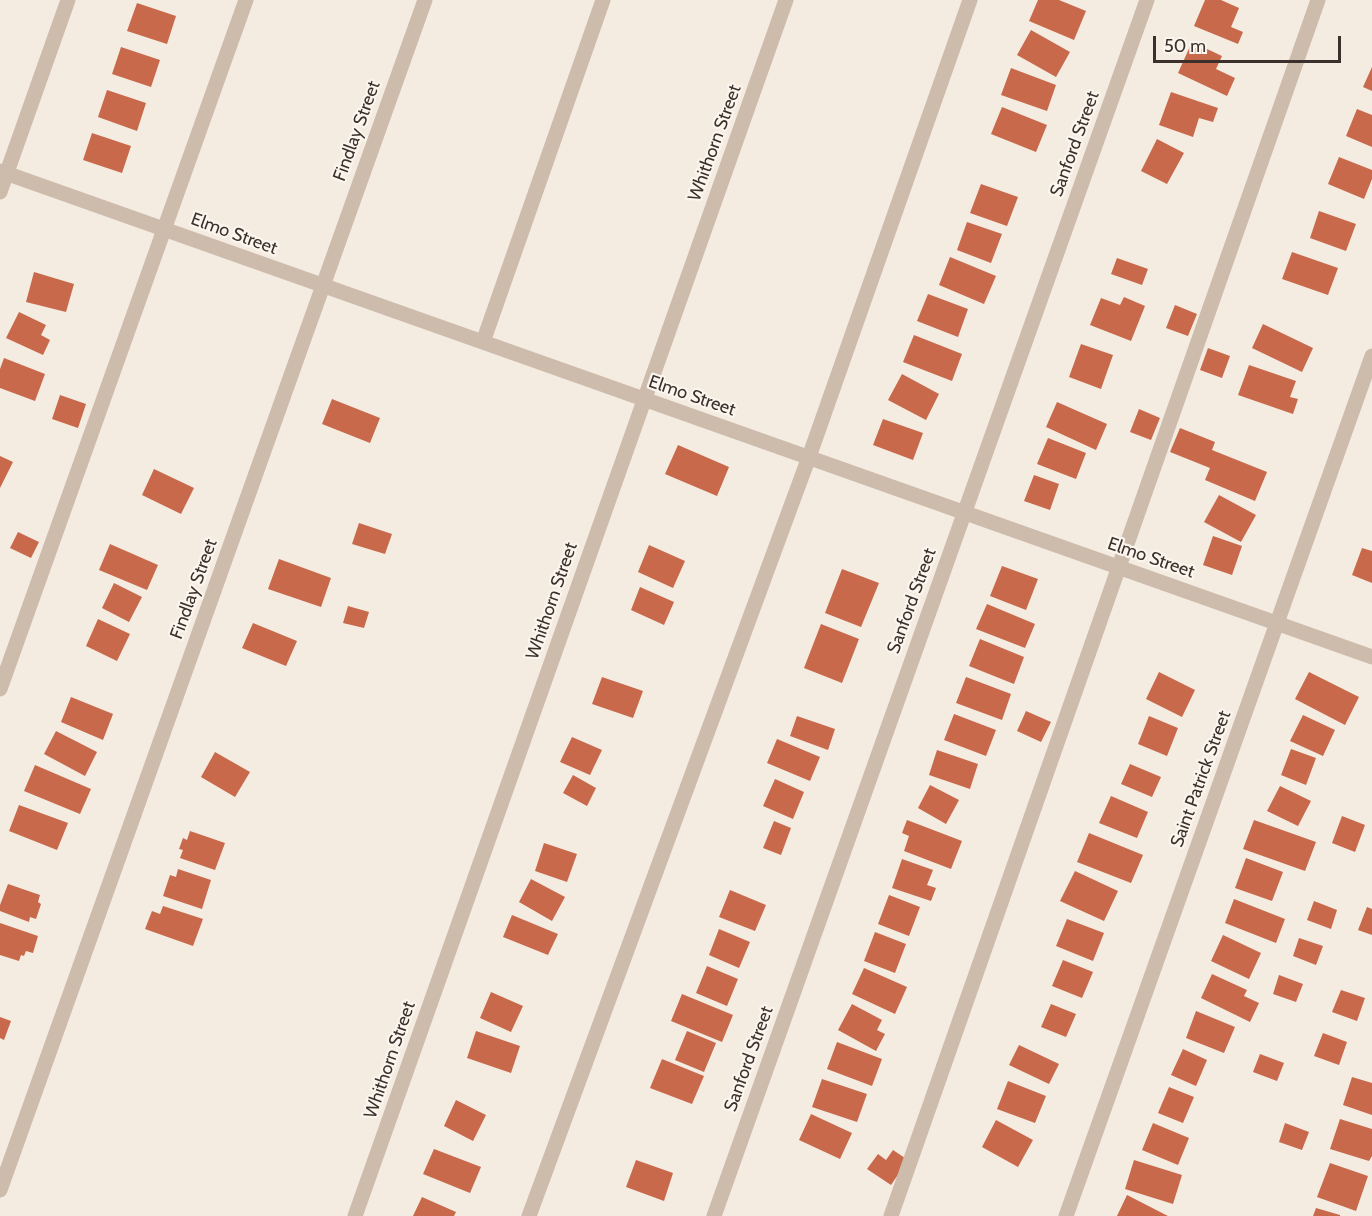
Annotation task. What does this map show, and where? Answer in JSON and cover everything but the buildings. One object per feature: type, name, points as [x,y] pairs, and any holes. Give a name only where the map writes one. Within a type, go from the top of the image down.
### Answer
[{"type":"street","points":[[0,192],[3,172],[68,0]]},
{"type":"street","points":[[0,689],[246,0]]},
{"type":"street","name":"Findlay Street","points":[[0,1190],[424,0]]},
{"type":"street","points":[[483,342],[603,0]]},
{"type":"street","name":"Whithorn Street","points":[[355,1216],[786,0]]},
{"type":"street","points":[[529,1216],[809,457],[970,0]]},
{"type":"street","name":"Sanford Street","points":[[714,1216],[1147,0]]},
{"type":"street","points":[[891,1216],[1318,0]]},
{"type":"street","name":"Elmo Street","points":[[3,172],[1372,657]]},
{"type":"street","name":"Saint Patrick Street","points":[[1066,1216],[1372,356]]}]
